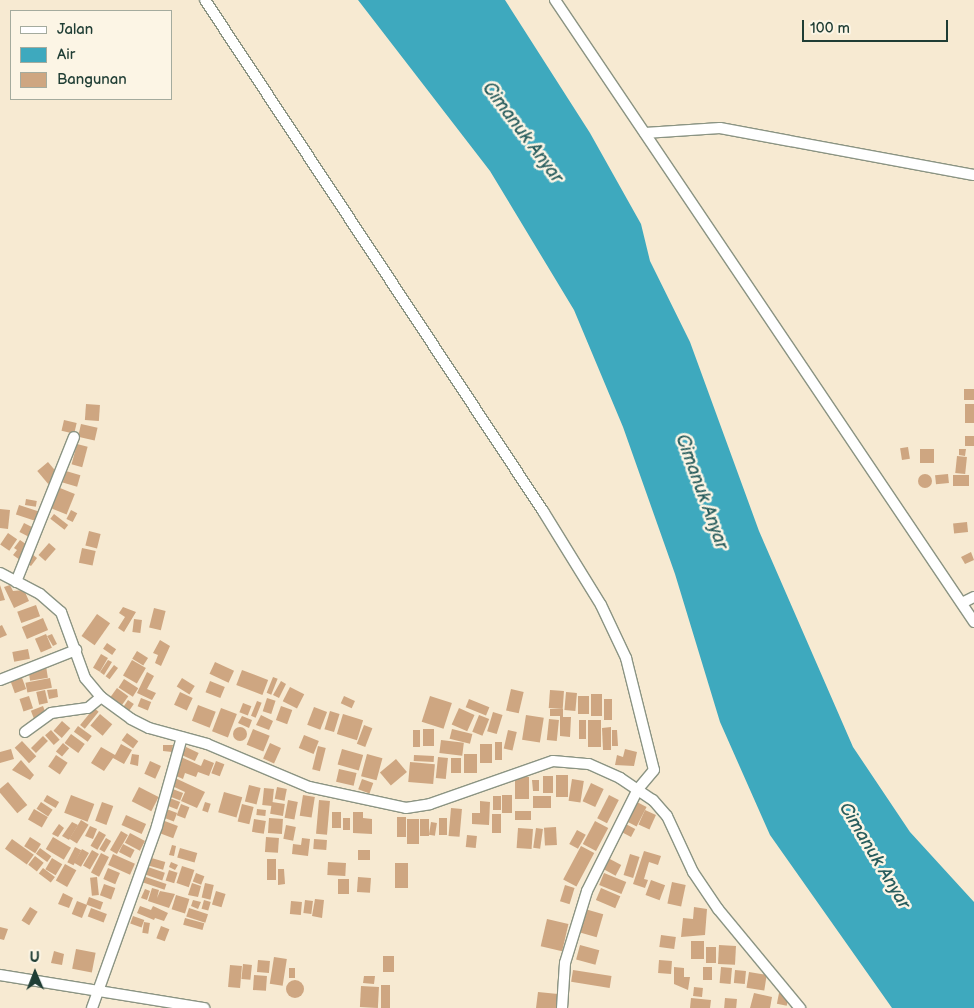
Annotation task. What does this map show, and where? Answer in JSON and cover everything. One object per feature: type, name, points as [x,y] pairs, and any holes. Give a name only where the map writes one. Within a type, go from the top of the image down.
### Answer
[{"type":"street","points":[[205,0],[351,224],[455,376],[613,625],[626,658],[654,764],[652,776],[638,789],[598,865],[576,920],[564,964],[562,1008]]},
{"type":"street","points":[[555,0],[974,622]]},
{"type":"street","points":[[644,133],[720,128],[974,175]]},
{"type":"street","points":[[16,582],[74,437]]},
{"type":"street","points":[[0,573],[40,594],[61,612],[85,678],[101,697],[149,728],[208,744],[309,787],[395,808],[430,804],[553,761],[589,764],[638,789],[667,816],[693,872],[735,934],[800,1008]]},
{"type":"street","points":[[962,603],[974,597]]},
{"type":"street","points":[[0,680],[76,650]]},
{"type":"street","points":[[25,732],[51,714],[88,708],[101,697]]},
{"type":"street","points":[[92,1008],[157,826],[182,738]]},
{"type":"street","points":[[0,975],[98,993],[204,1008]]},
{"type":"water","name":"Cimanuk Anyar","points":[[358,0],[505,0],[590,133],[641,224],[650,261],[690,342],[759,531],[853,747],[910,832],[974,902],[974,1008],[892,1008],[770,835],[720,722],[675,574],[623,427],[574,310],[490,171]]},
{"type":"building","points":[[964,389],[974,389],[974,400],[964,400]]},
{"type":"building","points":[[86,404],[100,405],[99,421],[85,420]]},
{"type":"building","points":[[965,404],[974,404],[974,423],[965,423]]},
{"type":"building","points":[[64,420],[77,423],[74,434],[62,431]]},
{"type":"building","points":[[81,424],[98,428],[95,440],[78,437]]},
{"type":"building","points":[[965,436],[974,436],[974,446],[965,446]]},
{"type":"building","points":[[77,444],[88,447],[82,467],[72,464]]},
{"type":"building","points":[[908,447],[910,459],[902,460],[900,448]]},
{"type":"building","points":[[920,449],[934,449],[934,463],[920,463]]},
{"type":"building","points":[[959,449],[966,449],[965,456],[959,455]]},
{"type":"building","points":[[957,456],[967,457],[965,474],[955,473]]},
{"type":"building","points":[[48,462],[59,475],[48,484],[37,471]]},
{"type":"building","points":[[66,471],[80,475],[77,487],[63,483]]},
{"type":"building","points":[[922,474],[928,474],[932,481],[928,488],[922,488],[918,484],[918,478]]},
{"type":"building","points":[[948,474],[949,483],[936,484],[935,475]]},
{"type":"building","points":[[953,475],[969,475],[969,486],[953,486]]},
{"type":"building","points":[[60,488],[75,494],[67,514],[52,508]]},
{"type":"building","points":[[26,499],[37,501],[36,507],[25,505]]},
{"type":"building","points":[[19,505],[38,511],[35,521],[16,515]]},
{"type":"building","points":[[0,509],[10,510],[8,529],[0,528]]},
{"type":"building","points":[[71,510],[77,513],[73,522],[66,519]]},
{"type":"building","points":[[54,514],[68,525],[64,530],[50,519]]},
{"type":"building","points":[[967,522],[968,532],[954,533],[953,523]]},
{"type":"building","points":[[24,523],[34,528],[29,537],[19,532]]},
{"type":"building","points":[[89,531],[101,534],[97,548],[85,546]]},
{"type":"building","points":[[8,533],[17,539],[9,551],[0,545]]},
{"type":"building","points":[[20,540],[30,547],[20,560],[13,555],[17,550],[14,548]]},
{"type":"building","points":[[49,543],[56,549],[45,561],[39,555]]},
{"type":"building","points":[[82,548],[96,551],[93,566],[79,563]]},
{"type":"building","points":[[971,552],[974,560],[965,564],[961,557]]},
{"type":"building","points":[[32,554],[37,558],[31,566],[26,563]]},
{"type":"building","points":[[0,585],[5,600],[0,601]]},
{"type":"building","points":[[10,585],[13,591],[24,590],[29,601],[14,608],[4,587]]},
{"type":"building","points":[[36,605],[40,616],[21,623],[17,612]]},
{"type":"building","points":[[123,607],[136,612],[124,632],[118,628],[125,617],[119,613]]},
{"type":"building","points":[[154,608],[166,611],[161,630],[149,627]]},
{"type":"building","points":[[97,614],[110,623],[95,645],[82,636]]},
{"type":"building","points":[[43,618],[48,630],[27,639],[22,627]]},
{"type":"building","points":[[134,619],[142,620],[140,633],[132,632]]},
{"type":"building","points":[[2,625],[7,635],[0,638],[0,626]]},
{"type":"building","points":[[46,634],[52,648],[41,652],[35,639]]},
{"type":"building","points":[[52,634],[57,644],[53,646],[47,636]]},
{"type":"building","points":[[160,640],[170,646],[161,666],[155,663],[158,655],[153,653]]},
{"type":"building","points":[[107,643],[116,649],[112,655],[103,649]]},
{"type":"building","points":[[28,649],[30,659],[14,662],[12,652]]},
{"type":"building","points":[[137,651],[148,658],[143,666],[132,659]]},
{"type":"building","points":[[101,654],[108,658],[100,672],[93,668]]},
{"type":"building","points":[[108,660],[112,662],[104,675],[100,672]]},
{"type":"building","points":[[132,660],[146,668],[137,684],[123,676]]},
{"type":"building","points":[[215,662],[234,671],[229,683],[210,674]]},
{"type":"building","points":[[114,665],[118,668],[110,679],[106,676]]},
{"type":"building","points":[[46,666],[48,678],[30,681],[28,669]]},
{"type":"building","points":[[242,670],[268,680],[262,695],[236,685]]},
{"type":"building","points":[[147,672],[154,676],[147,689],[156,693],[152,700],[137,693]]},
{"type":"building","points":[[21,675],[26,689],[15,693],[10,679]]},
{"type":"building","points":[[273,677],[278,679],[271,695],[267,693]]},
{"type":"building","points":[[50,678],[52,688],[27,693],[25,683]]},
{"type":"building","points":[[182,678],[195,686],[189,694],[177,686]]},
{"type":"building","points":[[124,679],[138,688],[133,697],[119,687]]},
{"type":"building","points":[[210,681],[225,687],[220,698],[206,692]]},
{"type":"building","points":[[281,681],[286,684],[279,698],[273,695]]},
{"type":"building","points":[[290,687],[304,694],[297,709],[283,701]]},
{"type":"building","points":[[117,688],[128,696],[119,709],[108,701]]},
{"type":"building","points":[[57,689],[58,697],[49,699],[47,690]]},
{"type":"building","points":[[511,689],[524,692],[519,713],[506,710]]},
{"type":"building","points":[[45,690],[48,703],[39,705],[36,692]]},
{"type":"building","points":[[550,690],[564,691],[563,709],[549,708]]},
{"type":"building","points":[[180,692],[193,698],[187,711],[174,705]]},
{"type":"building","points":[[566,692],[577,693],[575,711],[564,710]]},
{"type":"building","points":[[591,694],[602,694],[602,716],[591,716]]},
{"type":"building","points":[[29,696],[33,708],[24,711],[19,699]]},
{"type":"building","points":[[344,696],[355,701],[352,708],[341,703]]},
{"type":"building","points":[[430,696],[452,703],[444,729],[422,722]]},
{"type":"building","points":[[578,696],[589,696],[589,714],[578,714]]},
{"type":"building","points":[[141,698],[151,702],[148,710],[138,706]]},
{"type":"building","points":[[267,698],[276,701],[271,714],[263,711]]},
{"type":"building","points":[[469,699],[489,707],[486,716],[466,707]]},
{"type":"building","points":[[604,699],[612,699],[612,720],[604,720]]},
{"type":"building","points":[[128,700],[134,704],[127,714],[121,710]]},
{"type":"building","points":[[257,701],[262,703],[256,718],[251,716]]},
{"type":"building","points":[[243,703],[251,706],[248,716],[239,712]]},
{"type":"building","points":[[198,705],[216,712],[210,728],[192,721]]},
{"type":"building","points":[[43,706],[46,714],[34,719],[31,711]]},
{"type":"building","points":[[281,706],[292,710],[287,724],[276,720]]},
{"type":"building","points":[[314,707],[327,712],[320,730],[307,725]]},
{"type":"building","points":[[94,708],[99,712],[85,729],[80,725]]},
{"type":"building","points":[[221,708],[237,714],[228,737],[212,731]]},
{"type":"building","points":[[459,708],[475,715],[467,731],[452,724]]},
{"type":"building","points":[[550,709],[563,709],[563,717],[571,717],[570,737],[560,736],[560,716],[550,716]]},
{"type":"building","points":[[330,711],[340,714],[334,732],[324,729]]},
{"type":"building","points":[[493,712],[503,715],[497,734],[487,731]]},
{"type":"building","points":[[100,714],[112,724],[103,736],[90,725]]},
{"type":"building","points":[[343,714],[363,720],[357,740],[337,734]]},
{"type":"building","points":[[261,715],[273,721],[269,730],[256,725]]},
{"type":"building","points":[[479,715],[489,719],[482,736],[472,732]]},
{"type":"building","points":[[526,715],[544,718],[540,743],[522,740]]},
{"type":"building","points":[[242,716],[252,720],[249,728],[238,723]]},
{"type":"building","points":[[549,719],[559,720],[557,741],[547,740]]},
{"type":"building","points":[[579,720],[586,720],[586,739],[579,739]]},
{"type":"building","points":[[588,720],[601,720],[601,747],[588,747]]},
{"type":"building","points":[[62,721],[70,728],[62,738],[53,731]]},
{"type":"building","points":[[364,725],[372,728],[365,747],[357,744]]},
{"type":"building","points":[[78,726],[92,736],[88,742],[74,732]]},
{"type":"building","points":[[237,727],[243,727],[247,734],[243,741],[237,741],[233,737],[233,731]]},
{"type":"building","points":[[611,727],[611,750],[603,750],[602,728]]},
{"type":"building","points":[[253,729],[270,736],[263,752],[247,745]]},
{"type":"building","points":[[423,729],[434,729],[434,746],[423,746]]},
{"type":"building","points":[[452,729],[472,734],[470,744],[450,739]]},
{"type":"building","points":[[51,730],[60,740],[54,745],[45,735]]},
{"type":"building","points":[[413,730],[420,730],[420,747],[413,747]]},
{"type":"building","points":[[508,730],[517,732],[512,751],[504,749]]},
{"type":"building","points":[[612,730],[617,730],[618,746],[612,746]]},
{"type":"building","points":[[127,733],[138,741],[133,749],[122,740]]},
{"type":"building","points":[[71,734],[85,744],[78,753],[65,743]]},
{"type":"building","points":[[304,735],[319,741],[314,754],[299,748]]},
{"type":"building","points":[[43,736],[48,741],[36,753],[31,748]]},
{"type":"building","points":[[441,740],[464,743],[462,756],[439,753]]},
{"type":"building","points":[[22,741],[36,756],[29,763],[15,748]]},
{"type":"building","points":[[495,742],[502,742],[502,760],[495,760]]},
{"type":"building","points":[[63,743],[69,748],[62,757],[56,751]]},
{"type":"building","points":[[270,743],[281,748],[274,763],[263,759]]},
{"type":"building","points":[[121,744],[132,750],[124,764],[113,758],[104,771],[91,763],[101,747],[115,755]]},
{"type":"building","points":[[480,744],[492,744],[492,763],[480,763]]},
{"type":"building","points":[[163,745],[173,745],[172,752],[163,751]]},
{"type":"building","points":[[318,746],[326,748],[320,771],[312,769]]},
{"type":"building","points":[[186,747],[199,753],[195,761],[182,755]]},
{"type":"building","points":[[11,749],[14,759],[0,763],[0,752]]},
{"type":"building","points":[[342,749],[363,755],[359,770],[338,764]]},
{"type":"building","points":[[625,749],[637,752],[634,766],[615,765],[617,755],[623,757]]},
{"type":"building","points":[[132,754],[139,755],[138,766],[130,764]]},
{"type":"building","points":[[367,754],[382,758],[377,780],[361,776]]},
{"type":"building","points":[[464,754],[477,754],[477,773],[464,773]]},
{"type":"building","points":[[56,755],[68,763],[60,774],[48,767]]},
{"type":"building","points":[[414,755],[434,756],[434,762],[414,761]]},
{"type":"building","points":[[181,757],[201,766],[204,759],[214,763],[209,776],[198,772],[196,777],[185,773],[183,779],[174,775]]},
{"type":"building","points":[[438,757],[448,758],[446,779],[436,778]]},
{"type":"building","points":[[451,758],[461,758],[461,773],[451,773]]},
{"type":"building","points":[[396,759],[407,772],[391,786],[380,772]]},
{"type":"building","points":[[21,760],[34,775],[30,780],[12,770]]},
{"type":"building","points":[[150,761],[161,766],[155,779],[144,774]]},
{"type":"building","points":[[216,761],[224,764],[220,776],[211,773]]},
{"type":"building","points":[[410,762],[435,764],[433,784],[408,782]]},
{"type":"building","points":[[339,769],[357,773],[354,786],[336,782]]},
{"type":"building","points":[[556,775],[568,775],[568,797],[556,797]]},
{"type":"building","points":[[543,776],[553,776],[553,793],[543,793]]},
{"type":"building","points":[[173,777],[205,792],[197,808],[181,801],[185,792],[170,785]]},
{"type":"building","points":[[515,777],[529,777],[529,799],[515,799]]},
{"type":"building","points":[[362,779],[373,783],[370,793],[358,789]]},
{"type":"building","points":[[572,779],[584,781],[580,803],[569,801]]},
{"type":"building","points":[[532,780],[539,780],[539,791],[533,791]]},
{"type":"building","points":[[8,782],[27,805],[17,813],[0,793],[0,789]]},
{"type":"building","points":[[591,783],[604,789],[595,807],[583,801]]},
{"type":"building","points":[[249,785],[261,788],[257,804],[245,801]]},
{"type":"building","points":[[139,787],[159,797],[151,811],[132,801]]},
{"type":"building","points":[[277,787],[287,789],[285,801],[275,799]]},
{"type":"building","points":[[170,788],[183,793],[180,800],[167,795]]},
{"type":"building","points":[[264,788],[274,789],[272,806],[262,805]]},
{"type":"building","points":[[224,792],[242,797],[236,817],[218,812]]},
{"type":"building","points":[[47,795],[59,802],[56,808],[44,801]]},
{"type":"building","points":[[71,795],[94,804],[88,822],[64,813]]},
{"type":"building","points":[[303,795],[315,797],[312,818],[300,816]]},
{"type":"building","points":[[502,795],[512,795],[512,813],[502,813]]},
{"type":"building","points":[[609,795],[619,800],[607,823],[597,818]]},
{"type":"building","points":[[493,796],[501,796],[501,810],[493,810]]},
{"type":"building","points":[[533,796],[551,796],[551,808],[533,808]]},
{"type":"building","points":[[167,797],[180,802],[177,809],[164,804]]},
{"type":"building","points":[[288,800],[298,802],[294,820],[285,818]]},
{"type":"building","points":[[319,800],[330,801],[327,835],[316,834]]},
{"type":"building","points":[[480,801],[490,802],[489,825],[472,824],[472,813],[480,813]]},
{"type":"building","points":[[635,801],[647,807],[637,827],[625,821]]},
{"type":"building","points":[[41,802],[53,810],[48,816],[37,809]]},
{"type":"building","points":[[102,802],[113,806],[106,825],[95,821]]},
{"type":"building","points":[[205,802],[211,804],[208,812],[202,811]]},
{"type":"building","points":[[272,802],[285,804],[283,816],[270,814]]},
{"type":"building","points":[[181,804],[189,807],[185,818],[177,815]]},
{"type":"building","points":[[242,804],[254,807],[249,824],[238,821]]},
{"type":"building","points":[[164,808],[177,813],[174,821],[161,816]]},
{"type":"building","points":[[451,808],[462,809],[460,837],[449,836]]},
{"type":"building","points":[[34,809],[48,817],[42,827],[28,819]]},
{"type":"building","points":[[257,809],[266,810],[265,816],[256,815]]},
{"type":"building","points":[[645,810],[656,815],[649,829],[638,825]]},
{"type":"building","points":[[515,811],[531,811],[531,820],[515,820]]},
{"type":"building","points":[[332,812],[341,812],[341,828],[332,828]]},
{"type":"building","points":[[353,812],[363,812],[363,818],[372,819],[372,834],[353,833]]},
{"type":"building","points":[[492,814],[501,814],[501,833],[492,833]]},
{"type":"building","points":[[126,815],[146,824],[142,834],[122,825]]},
{"type":"building","points":[[397,817],[406,817],[406,837],[397,837]]},
{"type":"building","points":[[269,818],[283,819],[282,834],[268,833]]},
{"type":"building","points":[[343,818],[350,818],[350,830],[343,830]]},
{"type":"building","points":[[439,818],[447,818],[447,835],[439,835]]},
{"type":"building","points":[[254,819],[266,821],[264,834],[252,832]]},
{"type":"building","points":[[407,819],[419,819],[419,844],[407,844]]},
{"type":"building","points":[[420,819],[429,819],[429,836],[420,836]]},
{"type":"building","points":[[81,820],[89,825],[77,843],[69,839]]},
{"type":"building","points":[[162,820],[178,826],[173,838],[157,832]]},
{"type":"building","points":[[595,821],[608,828],[596,851],[583,844]]},
{"type":"building","points":[[72,822],[78,825],[69,840],[62,836]]},
{"type":"building","points":[[431,822],[437,823],[435,836],[429,835]]},
{"type":"building","points":[[622,822],[635,829],[631,837],[618,830]]},
{"type":"building","points":[[59,824],[64,828],[58,837],[52,834]]},
{"type":"building","points":[[286,825],[296,827],[293,841],[283,839]]},
{"type":"building","points":[[90,826],[97,829],[93,839],[85,836]]},
{"type":"building","points":[[556,827],[557,845],[545,846],[544,828]]},
{"type":"building","points":[[518,828],[533,829],[532,849],[517,848]]},
{"type":"building","points":[[536,828],[543,829],[540,849],[533,848]]},
{"type":"building","points":[[577,830],[586,835],[578,849],[569,844]]},
{"type":"building","points":[[99,831],[106,835],[97,850],[90,846]]},
{"type":"building","points":[[121,831],[128,835],[117,854],[110,850]]},
{"type":"building","points":[[130,833],[145,841],[140,851],[125,843]]},
{"type":"building","points":[[467,835],[477,836],[476,848],[466,847]]},
{"type":"building","points":[[30,837],[41,844],[35,853],[24,846]]},
{"type":"building","points":[[53,837],[71,848],[64,860],[46,849]]},
{"type":"building","points":[[266,837],[279,838],[278,853],[265,852]]},
{"type":"building","points":[[106,838],[111,841],[104,852],[99,849]]},
{"type":"building","points":[[302,838],[310,839],[308,856],[292,854],[293,844],[301,845]]},
{"type":"building","points":[[12,839],[34,855],[27,865],[5,849]]},
{"type":"building","points":[[314,839],[327,840],[326,850],[313,849]]},
{"type":"building","points":[[123,844],[135,850],[130,858],[119,852]]},
{"type":"building","points":[[172,845],[176,846],[174,856],[169,855]]},
{"type":"building","points":[[581,846],[594,853],[576,887],[563,880]]},
{"type":"building","points":[[75,847],[81,850],[74,865],[67,862]]},
{"type":"building","points":[[40,848],[51,856],[47,862],[36,854]]},
{"type":"building","points":[[180,848],[197,853],[195,863],[177,858]]},
{"type":"building","points":[[82,849],[89,853],[81,867],[74,863]]},
{"type":"building","points":[[92,850],[99,854],[90,870],[83,866]]},
{"type":"building","points":[[358,850],[370,850],[370,860],[358,860]]},
{"type":"building","points":[[644,851],[661,856],[658,865],[649,862],[644,879],[648,880],[645,888],[633,884]]},
{"type":"building","points":[[101,853],[109,857],[99,877],[91,873]]},
{"type":"building","points":[[113,854],[135,864],[130,875],[108,865]]},
{"type":"building","points":[[630,854],[640,857],[633,878],[624,875]]},
{"type":"building","points":[[35,856],[44,863],[37,871],[28,865]]},
{"type":"building","points":[[148,857],[165,862],[163,870],[146,865]]},
{"type":"building","points":[[52,858],[62,864],[56,875],[45,869]]},
{"type":"building","points":[[608,858],[621,865],[616,876],[602,869]]},
{"type":"building","points":[[267,859],[276,859],[276,880],[267,880]]},
{"type":"building","points":[[171,862],[178,865],[175,870],[169,867]]},
{"type":"building","points":[[328,862],[346,863],[345,876],[327,875]]},
{"type":"building","points":[[395,863],[408,863],[408,888],[395,888]]},
{"type":"building","points":[[65,864],[76,870],[67,887],[56,881]]},
{"type":"building","points":[[145,866],[165,873],[162,880],[142,874]]},
{"type":"building","points":[[182,866],[194,870],[189,887],[176,883]]},
{"type":"building","points":[[43,868],[55,877],[51,883],[39,874]]},
{"type":"building","points":[[108,868],[120,873],[115,884],[103,879]]},
{"type":"building","points":[[278,869],[284,869],[285,884],[278,885]]},
{"type":"building","points":[[169,870],[178,873],[174,883],[166,880]]},
{"type":"building","points":[[196,873],[204,876],[201,885],[193,881]]},
{"type":"building","points":[[604,873],[626,882],[621,894],[599,885]]},
{"type":"building","points":[[140,875],[166,884],[165,890],[138,881]]},
{"type":"building","points":[[97,877],[99,895],[92,896],[90,878]]},
{"type":"building","points":[[358,877],[371,878],[370,893],[357,892]]},
{"type":"building","points":[[338,879],[349,879],[349,894],[338,894]]},
{"type":"building","points":[[651,880],[665,885],[660,900],[646,895]]},
{"type":"building","points":[[672,882],[686,885],[681,906],[667,904]]},
{"type":"building","points":[[192,883],[201,886],[198,897],[188,895]]},
{"type":"building","points":[[205,883],[214,885],[210,900],[202,898]]},
{"type":"building","points":[[104,884],[115,888],[111,899],[100,895]]},
{"type":"building","points":[[565,885],[575,888],[570,904],[560,901]]},
{"type":"building","points":[[152,888],[159,890],[157,898],[160,891],[175,894],[169,908],[148,901]]},
{"type":"building","points":[[601,888],[620,896],[615,908],[596,900]]},
{"type":"building","points":[[145,889],[150,891],[147,900],[141,898]]},
{"type":"building","points":[[216,891],[226,894],[221,907],[212,904]]},
{"type":"building","points":[[63,893],[73,898],[69,908],[58,904]]},
{"type":"building","points":[[176,895],[189,899],[185,913],[172,909]]},
{"type":"building","points":[[89,897],[103,902],[100,910],[86,905]]},
{"type":"building","points":[[315,899],[324,900],[322,918],[312,916]]},
{"type":"building","points":[[193,900],[201,902],[198,909],[191,906]]},
{"type":"building","points":[[204,900],[211,902],[208,911],[202,909]]},
{"type":"building","points":[[305,900],[313,901],[311,914],[303,913]]},
{"type":"building","points":[[77,901],[87,905],[82,918],[72,914]]},
{"type":"building","points":[[291,901],[302,902],[301,915],[290,914]]},
{"type":"building","points":[[140,906],[151,910],[153,906],[168,913],[164,921],[155,918],[154,920],[137,913]]},
{"type":"building","points":[[30,907],[38,912],[29,925],[22,921]]},
{"type":"building","points":[[694,907],[707,909],[705,935],[681,937],[683,918],[693,919]]},
{"type":"building","points":[[91,908],[107,914],[104,922],[88,916]]},
{"type":"building","points":[[189,908],[208,914],[205,923],[186,917]]},
{"type":"building","points":[[585,909],[603,914],[597,937],[578,932]]},
{"type":"building","points":[[133,916],[144,920],[142,928],[130,924]]},
{"type":"building","points":[[185,918],[204,923],[203,930],[183,925]]},
{"type":"building","points":[[547,919],[568,924],[562,951],[541,946]]},
{"type":"building","points":[[144,922],[150,923],[148,934],[142,933]]},
{"type":"building","points":[[161,926],[169,929],[165,941],[156,938]]},
{"type":"building","points":[[0,927],[8,929],[4,940],[0,939]]},
{"type":"building","points":[[661,935],[676,937],[674,949],[659,947]]},
{"type":"building","points":[[691,941],[704,941],[704,959],[691,959]]},
{"type":"building","points":[[580,945],[599,950],[595,965],[576,959]]},
{"type":"building","points":[[719,945],[736,946],[735,965],[718,964]]},
{"type":"building","points":[[706,947],[716,947],[716,963],[706,963]]},
{"type":"building","points":[[76,949],[96,953],[92,972],[72,969]]},
{"type":"building","points":[[54,951],[64,954],[62,965],[51,963]]},
{"type":"building","points":[[383,956],[394,956],[394,972],[383,972]]},
{"type":"building","points":[[274,957],[287,959],[283,986],[270,984]]},
{"type":"building","points":[[258,960],[270,961],[269,973],[257,972]]},
{"type":"building","points":[[659,960],[672,961],[671,974],[658,973]]},
{"type":"building","points":[[243,964],[252,965],[250,980],[241,979]]},
{"type":"building","points":[[230,965],[242,966],[240,988],[228,987]]},
{"type":"building","points":[[674,967],[684,968],[684,977],[690,977],[688,990],[674,984]]},
{"type":"building","points":[[703,967],[712,967],[712,980],[703,980]]},
{"type":"building","points":[[721,967],[732,968],[731,984],[720,983]]},
{"type":"building","points":[[289,968],[295,968],[295,978],[289,978]]},
{"type":"building","points":[[573,970],[612,976],[610,988],[571,982]]},
{"type":"building","points":[[735,970],[746,971],[745,984],[734,983]]},
{"type":"building","points":[[749,972],[767,975],[764,991],[746,988]]},
{"type":"building","points":[[254,975],[267,976],[266,991],[253,990]]},
{"type":"building","points":[[364,976],[375,976],[374,984],[363,983]]},
{"type":"building","points":[[291,980],[299,980],[304,985],[302,996],[291,998],[286,993],[286,985]]},
{"type":"building","points":[[381,985],[390,985],[390,1008],[381,1008]]},
{"type":"building","points":[[361,986],[379,987],[378,1008],[360,1007]]},
{"type":"building","points":[[694,987],[703,988],[702,997],[693,996]]},
{"type":"building","points":[[538,992],[558,994],[557,1008],[536,1008]]},
{"type":"building","points":[[754,993],[772,997],[770,1008],[750,1008]]},
{"type":"building","points":[[779,993],[789,995],[787,1006],[777,1004]]},
{"type":"building","points":[[691,998],[711,1000],[710,1008],[690,1008]]},
{"type":"building","points":[[725,998],[737,999],[736,1008],[724,1008]]}]
